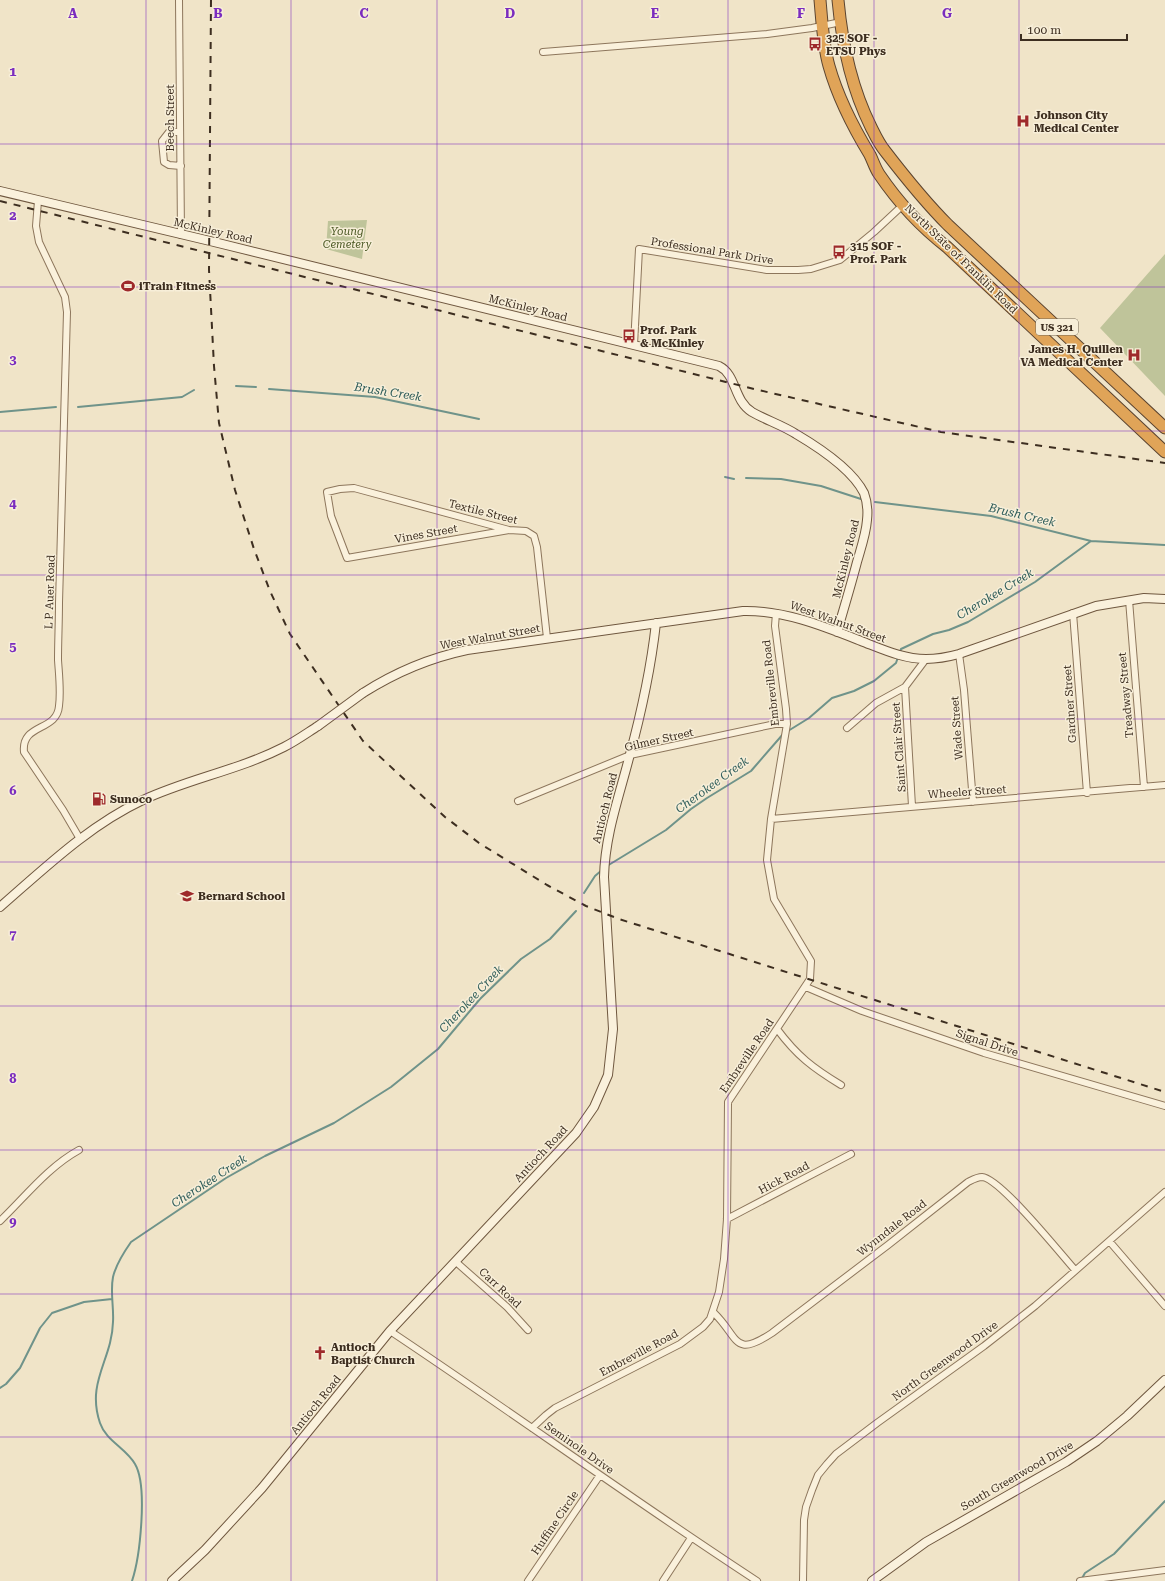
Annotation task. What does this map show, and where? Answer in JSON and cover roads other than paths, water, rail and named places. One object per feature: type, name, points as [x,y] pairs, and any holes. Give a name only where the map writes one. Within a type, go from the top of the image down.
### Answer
[{"type":"highway","name":"North State of Franklin Road","points":[[820,0],[825,48],[829,67],[844,108],[879,173],[903,205],[934,238],[947,247],[1165,452]]},
{"type":"highway","name":"North State of Franklin Road","points":[[838,0],[846,57],[855,89],[867,118],[885,151],[924,201],[1165,428]]},
{"type":"street","name":"Beech Street","points":[[179,0],[181,235]]},
{"type":"street","points":[[543,52],[767,34],[841,22]]},
{"type":"street","points":[[180,132],[169,132],[162,141],[164,162],[169,165],[180,166]]},
{"type":"street","name":"McKinley Road","points":[[0,191],[720,366],[730,375],[736,393],[751,411],[794,432],[825,452],[850,474],[860,487],[866,501],[868,514],[837,632]]},
{"type":"street","name":"L P Auer Road","points":[[38,201],[36,226],[39,242],[65,297],[67,312],[58,648],[59,707],[56,717],[49,723],[32,732],[24,739],[23,746],[24,752],[63,810],[80,839]]},
{"type":"street","name":"Professional Park Drive","points":[[634,345],[639,249],[767,270],[811,269],[840,260],[874,232],[903,205]]},
{"type":"street","points":[[1035,330],[1048,318]]},
{"type":"street","name":"Textile Street","points":[[347,558],[331,516],[328,492],[340,488],[354,488],[509,530],[526,531],[534,536],[537,547],[547,638]]},
{"type":"street","name":"Vines Street","points":[[347,558],[509,530]]},
{"type":"street","name":"West Walnut Street","points":[[0,907],[80,839],[118,813],[143,800],[176,786],[238,766],[285,747],[390,677],[414,665],[433,658],[467,650],[743,611],[776,613],[790,616],[899,655],[926,659],[940,658],[959,654],[1096,606],[1144,598],[1165,599]]},
{"type":"street","name":"Treadway Street","points":[[1129,600],[1144,787]]},
{"type":"street","name":"Embreville Road","points":[[532,1428],[555,1408],[680,1344],[703,1328],[714,1312],[719,1292],[724,1259],[727,1219],[728,1102],[810,979],[811,961],[774,899],[767,860],[771,818],[786,729],[775,626],[776,613]]},
{"type":"street","name":"Gardner Street","points":[[1073,613],[1087,793]]},
{"type":"street","name":"Antioch Road","points":[[172,1581],[205,1550],[262,1488],[390,1331],[576,1133],[594,1107],[608,1074],[613,1030],[604,877],[605,855],[608,837],[630,755],[653,652],[656,623]]},
{"type":"street","name":"Wade Street","points":[[959,654],[964,690],[972,802]]},
{"type":"street","points":[[847,728],[876,703],[905,687],[926,659]]},
{"type":"street","name":"Saint Clair Street","points":[[905,687],[912,806]]},
{"type":"street","name":"Gilmer Street","points":[[518,801],[630,755],[775,724],[786,729]]},
{"type":"street","name":"Wheeler Street","points":[[771,818],[1087,793],[1165,785]]},
{"type":"street","name":"Signal Drive","points":[[806,987],[862,1011],[984,1054],[1165,1106]]},
{"type":"street","points":[[777,1029],[791,1048],[805,1062],[816,1071],[841,1085]]},
{"type":"street","points":[[0,1221],[53,1168],[79,1150]]},
{"type":"street","name":"Hick Road","points":[[727,1219],[851,1154]]},
{"type":"street","name":"Wynndale Road","points":[[714,1312],[733,1338],[746,1346],[754,1344],[772,1333],[968,1182],[975,1178],[982,1177],[991,1180],[998,1186],[1036,1225],[1075,1270]]},
{"type":"street","name":"North Greenwood Drive","points":[[803,1581],[804,1520],[806,1507],[818,1475],[836,1454],[877,1422],[984,1346],[1035,1306],[1075,1270],[1110,1242],[1165,1192]]},
{"type":"street","points":[[1110,1242],[1165,1306]]},
{"type":"street","name":"Carr Road","points":[[456,1262],[507,1307],[528,1330]]},
{"type":"street","name":"Seminole Drive","points":[[390,1331],[691,1538],[757,1581]]},
{"type":"street","name":"South Greenwood Drive","points":[[872,1581],[926,1542],[1066,1462],[1097,1441],[1165,1380]]},
{"type":"street","name":"Huffine Circle","points":[[528,1581],[600,1475]]},
{"type":"street","points":[[663,1581],[691,1538]]},
{"type":"street","points":[[1082,1581],[1165,1570]]},
{"type":"waterway","name":"Brush Creek","points":[[236,386],[256,387]]},
{"type":"waterway","name":"Brush Creek","points":[[269,389],[375,397],[479,419]]},
{"type":"waterway","name":"Brush Creek","points":[[78,407],[182,397],[194,390]]},
{"type":"waterway","name":"Brush Creek","points":[[0,412],[56,407]]},
{"type":"waterway","name":"Brush Creek","points":[[725,477],[734,479]]},
{"type":"waterway","name":"Brush Creek","points":[[746,478],[781,479],[821,486],[861,499]]},
{"type":"waterway","name":"Brush Creek","points":[[875,502],[991,516],[1091,541],[1165,545]]},
{"type":"waterway","name":"Cherokee Creek","points":[[900,653],[901,649],[933,634],[949,630],[968,622],[1035,582],[1091,541]]},
{"type":"waterway","name":"Cherokee Creek","points":[[788,731],[809,718],[832,698],[854,691],[874,681],[896,663],[898,657]]},
{"type":"waterway","name":"Cherokee Creek","points":[[607,866],[666,830],[691,809],[751,771],[784,733]]},
{"type":"waterway","name":"Cherokee Creek","points":[[584,893],[595,876],[602,870]]},
{"type":"waterway","name":"Cherokee Creek","points":[[132,1581],[138,1556],[140,1539],[142,1504],[139,1474],[131,1458],[111,1440],[103,1429],[96,1408],[98,1383],[112,1336],[112,1288],[114,1272],[131,1242],[226,1178],[265,1156],[334,1123],[391,1087],[438,1049],[480,999],[521,959],[550,939],[576,911]]},
{"type":"waterway","points":[[0,1388],[6,1384],[20,1368],[40,1328],[52,1313],[84,1302],[112,1299]]},
{"type":"waterway","points":[[1081,1580],[1085,1573],[1114,1554],[1165,1501]]},
{"type":"railway","points":[[211,0],[209,270],[214,366],[219,423],[235,490],[254,549],[270,591],[290,634],[363,741],[445,817],[479,843],[547,885],[586,906],[619,919],[1165,1092]]},
{"type":"railway","points":[[0,201],[754,389],[941,432],[1165,463]]},
{"type":"place","name":"325 SOF - ETSU Phys","points":[[815,44]]},
{"type":"place","name":"Johnson City Medical Center","points":[[1023,121]]},
{"type":"place","name":"315 SOF - Prof. Park","points":[[839,252]]},
{"type":"place","name":"iTrain Fitness","points":[[128,286]]},
{"type":"place","name":"Prof. Park & McKinley","points":[[629,336]]},
{"type":"place","name":"James H. Quillen VA Medical Center","points":[[1134,355]]},
{"type":"place","name":"Sunoco","points":[[99,799]]},
{"type":"place","name":"Bernard School","points":[[187,896]]},
{"type":"place","name":"Antioch Baptist Church","points":[[320,1353]]},
{"type":"park label","name":"Young Cemetery","points":[[347,237]]}]
